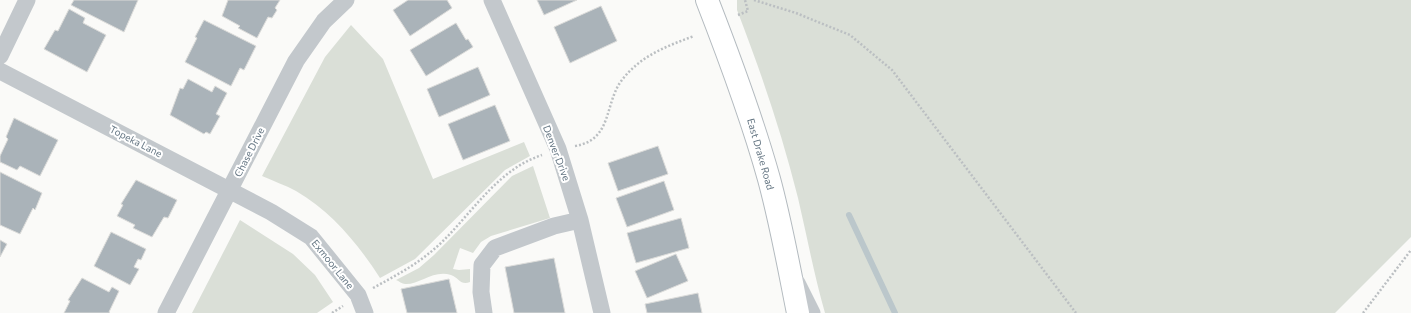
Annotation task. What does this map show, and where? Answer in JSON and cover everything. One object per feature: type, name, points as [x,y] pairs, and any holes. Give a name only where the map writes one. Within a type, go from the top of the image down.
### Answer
[{"type":"main road","name":"East Drake Road","points":[[707,0],[750,119],[769,179],[798,313]]},
{"type":"street","points":[[0,56],[28,0]]},
{"type":"street","name":"Chase Drive","points":[[166,313],[304,48],[324,21],[346,0]]},
{"type":"street","name":"Denver Drive","points":[[492,0],[558,149],[580,220],[602,313]]},
{"type":"street","name":"Topeka Lane","points":[[0,71],[271,212]]},
{"type":"street","name":"Exmoor Lane","points":[[271,212],[311,237],[358,296],[365,313]]},
{"type":"street","points":[[484,313],[481,292],[482,265],[495,248],[554,226],[580,220]]},
{"type":"street","points":[[789,267],[812,313]]},
{"type":"path","points":[[738,15],[748,11],[745,0]]},
{"type":"path","points":[[754,0],[810,18],[850,35],[892,70],[1076,313]]},
{"type":"path","points":[[574,147],[580,146],[598,135],[604,126],[616,90],[622,80],[635,66],[652,53],[694,36]]},
{"type":"path","points":[[374,287],[410,269],[443,241],[504,176],[527,160],[542,155]]},
{"type":"path","points":[[1363,313],[1411,250]]},
{"type":"path","points":[[332,313],[344,305]]},
{"type":"shaded area","points":[[737,0],[1411,0],[1411,237],[1335,313],[825,313],[785,150],[763,80],[737,10]]},
{"type":"shaded area","points":[[351,25],[383,59],[433,179],[524,142],[530,156],[505,170],[415,259],[380,278],[363,253],[333,219],[309,199],[296,191],[262,176],[325,57]]},
{"type":"shaded area","points":[[533,166],[550,218],[491,236],[481,242],[473,253],[460,248],[453,269],[470,269],[470,282],[464,283],[454,276],[445,274],[433,275],[410,284],[404,284],[396,280],[419,268],[434,255],[512,176]]},
{"type":"shaded area","points":[[240,220],[293,254],[315,275],[333,302],[317,313],[192,313]]},
{"type":"building","points":[[74,0],[138,0],[124,32],[71,5]]},
{"type":"building","points":[[228,0],[280,0],[275,8],[277,10],[272,18],[268,17],[257,38],[238,28],[240,26],[222,16]]},
{"type":"building","points":[[408,0],[447,0],[452,8],[410,36],[393,10]]},
{"type":"building","points":[[537,0],[577,0],[544,15]]},
{"type":"building","points":[[601,6],[617,41],[570,63],[554,27]]},
{"type":"building","points":[[69,9],[85,18],[83,23],[106,35],[87,72],[44,49],[55,30],[58,31]]},
{"type":"building","points":[[204,20],[256,46],[244,70],[240,68],[231,86],[185,62]]},
{"type":"building","points":[[456,23],[466,40],[468,39],[473,47],[426,76],[410,50]]},
{"type":"building","points":[[478,67],[490,95],[439,117],[427,89]]},
{"type":"building","points":[[188,79],[212,92],[215,86],[227,93],[216,114],[220,116],[210,134],[206,132],[204,134],[170,115],[180,88],[183,89]]},
{"type":"building","points":[[495,105],[510,141],[463,160],[448,124]]},
{"type":"building","points":[[14,118],[58,140],[40,176],[20,166],[17,170],[0,162],[0,156],[8,139],[6,137]]},
{"type":"building","points":[[658,146],[668,174],[618,191],[608,163]]},
{"type":"building","points":[[0,172],[42,193],[35,210],[33,208],[20,234],[0,225]]},
{"type":"building","points":[[136,180],[177,200],[168,218],[164,217],[152,237],[133,228],[135,225],[117,216],[123,205],[121,204]]},
{"type":"building","points":[[664,181],[674,210],[627,227],[616,198]]},
{"type":"building","points":[[681,218],[689,248],[636,263],[627,233]]},
{"type":"building","points":[[111,232],[146,249],[141,260],[138,259],[134,267],[139,269],[130,285],[94,266]]},
{"type":"building","points":[[0,240],[7,244],[0,257]]},
{"type":"building","points":[[676,254],[688,281],[647,298],[635,271]]},
{"type":"building","points":[[554,258],[565,313],[514,313],[505,267]]},
{"type":"building","points":[[82,278],[109,292],[112,287],[119,291],[109,312],[110,313],[64,313],[70,301],[68,300]]},
{"type":"building","points":[[449,279],[457,313],[407,313],[401,289]]},
{"type":"building","points":[[698,293],[702,313],[647,313],[645,304]]},
{"type":"waterway","points":[[849,215],[895,313]]}]
